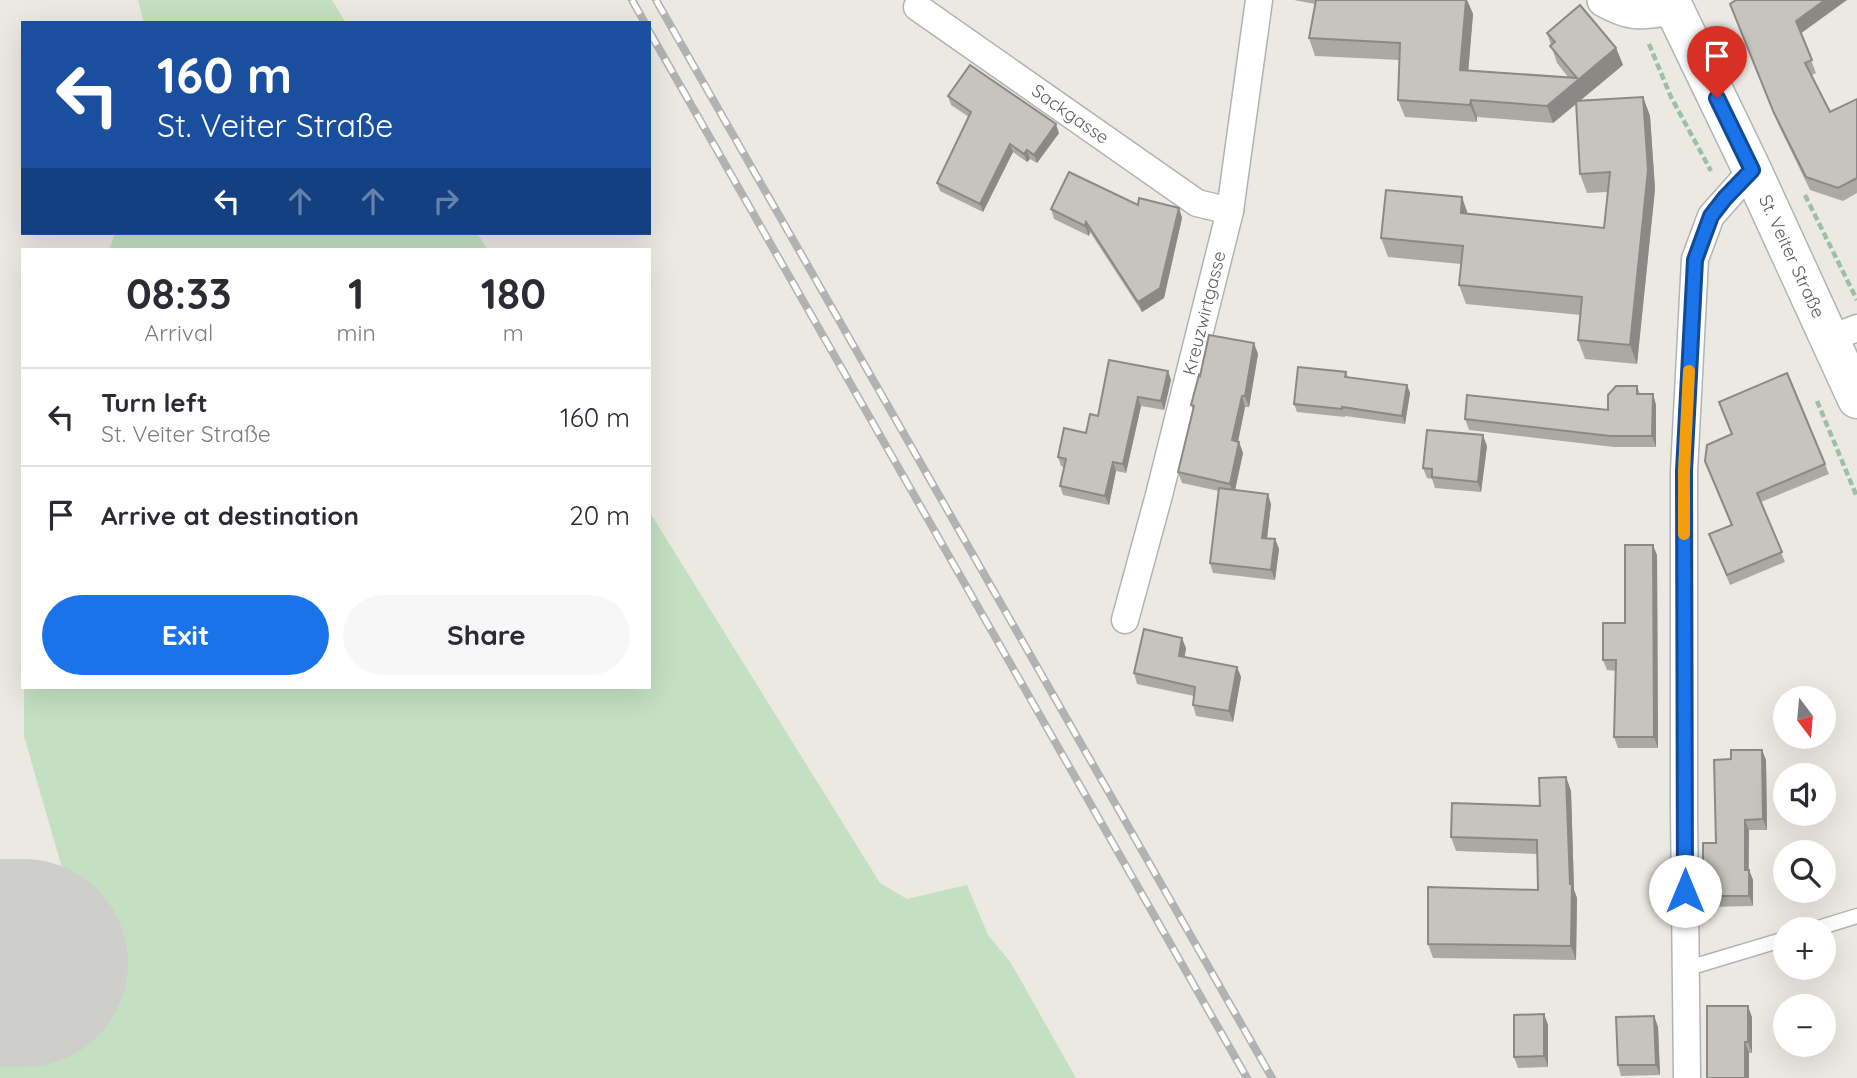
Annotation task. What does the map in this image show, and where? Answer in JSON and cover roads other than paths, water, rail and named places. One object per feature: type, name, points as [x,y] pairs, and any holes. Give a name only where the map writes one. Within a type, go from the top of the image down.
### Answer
[{"type":"main road","name":"St. Veiter Straße","points":[[1660,7],[1843,333],[1857,399]]},
{"type":"street","name":"Kreuzwirtgasse","points":[[1125,620],[1230,211],[1259,0]]},
{"type":"street","points":[[1604,0],[1623,10],[1660,7]]},
{"type":"street","name":"Sackgasse","points":[[918,7],[1198,203],[1230,211]]},
{"type":"street","points":[[1687,1078],[1684,471],[1695,260],[1711,216],[1752,170]]},
{"type":"lane","points":[[1836,922],[1857,916]]},
{"type":"lane","points":[[1685,969],[1773,943]]},
{"type":"railway","points":[[632,0],[644,21]]},
{"type":"railway","points":[[656,0],[1272,1078]]},
{"type":"railway","points":[[651,35],[1247,1078]]}]
